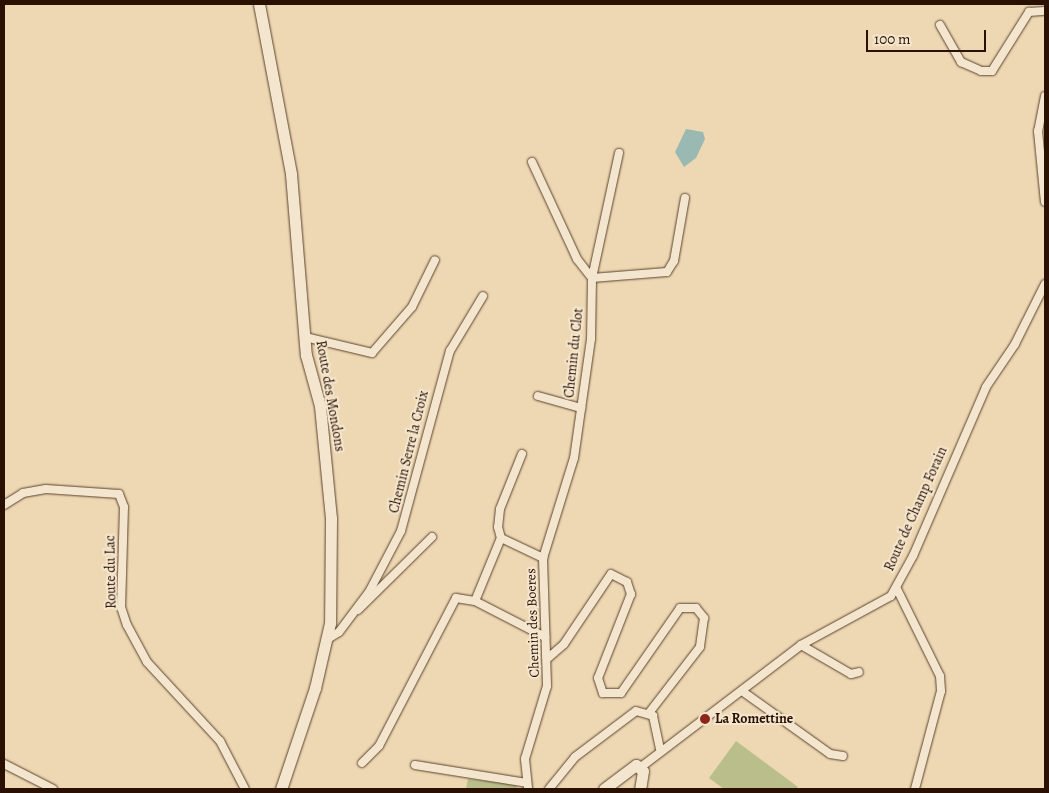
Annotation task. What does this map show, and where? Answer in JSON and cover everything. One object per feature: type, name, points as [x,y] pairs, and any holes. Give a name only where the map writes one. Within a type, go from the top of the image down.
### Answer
[{"type":"street","name":"Route des Mondons","points":[[259,4],[292,174],[305,337],[320,406],[331,518],[334,596],[326,640],[282,789]]},
{"type":"street","points":[[940,25],[960,62],[981,71],[992,70],[1029,12],[1045,11]]},
{"type":"street","points":[[1045,96],[1038,131],[1045,202]]},
{"type":"street","name":"Chemin du Clot","points":[[543,558],[574,458],[581,408],[592,278],[619,153]]},
{"type":"street","points":[[532,162],[576,259],[592,278],[667,272],[674,261],[685,198]]},
{"type":"street","points":[[305,337],[372,353],[412,307],[436,260]]},
{"type":"street","name":"Route de Champ Forain","points":[[604,789],[628,769],[640,767],[660,749],[742,691],[801,645],[881,604],[897,588],[986,386],[1016,344],[1045,284]]},
{"type":"street","name":"Chemin Serre la Croix","points":[[326,640],[354,612],[405,523],[450,351],[483,296]]},
{"type":"street","points":[[538,396],[581,408]]},
{"type":"street","points":[[475,601],[501,538],[500,509],[522,454]]},
{"type":"street","name":"Route du Lac","points":[[4,505],[23,494],[46,489],[119,494],[124,507],[121,607],[127,624],[147,662],[220,741],[245,789]]},
{"type":"street","name":"Chemin Serre la Croix","points":[[354,612],[370,603],[432,537]]},
{"type":"street","name":"Chemin des Boeres","points":[[501,538],[543,558],[548,658],[546,686],[525,759],[528,786]]},
{"type":"street","points":[[548,658],[564,644],[610,574],[627,582],[631,594],[598,678],[603,693],[621,693],[680,608],[696,608],[704,618],[700,647],[648,713]]},
{"type":"street","points":[[897,588],[940,676],[941,691],[915,789]]},
{"type":"street","points":[[362,763],[383,739],[456,598],[475,601],[546,637]]},
{"type":"street","points":[[801,645],[851,674],[859,672]]},
{"type":"street","points":[[742,691],[830,754],[843,756]]},
{"type":"street","points":[[549,789],[575,757],[636,711],[648,713]]},
{"type":"street","points":[[648,713],[660,749]]},
{"type":"street","points":[[4,764],[53,789]]},
{"type":"street","points":[[415,765],[528,786]]},
{"type":"street","points":[[640,767],[640,789]]},
{"type":"green space","points":[[736,741],[798,787],[796,789],[724,789],[709,778]]},
{"type":"green space","points":[[468,779],[516,784],[517,789],[466,789]]},
{"type":"water","points":[[686,129],[703,132],[705,139],[696,158],[684,167],[675,152]]},
{"type":"place","name":"La Romettine","points":[[705,719]]}]
